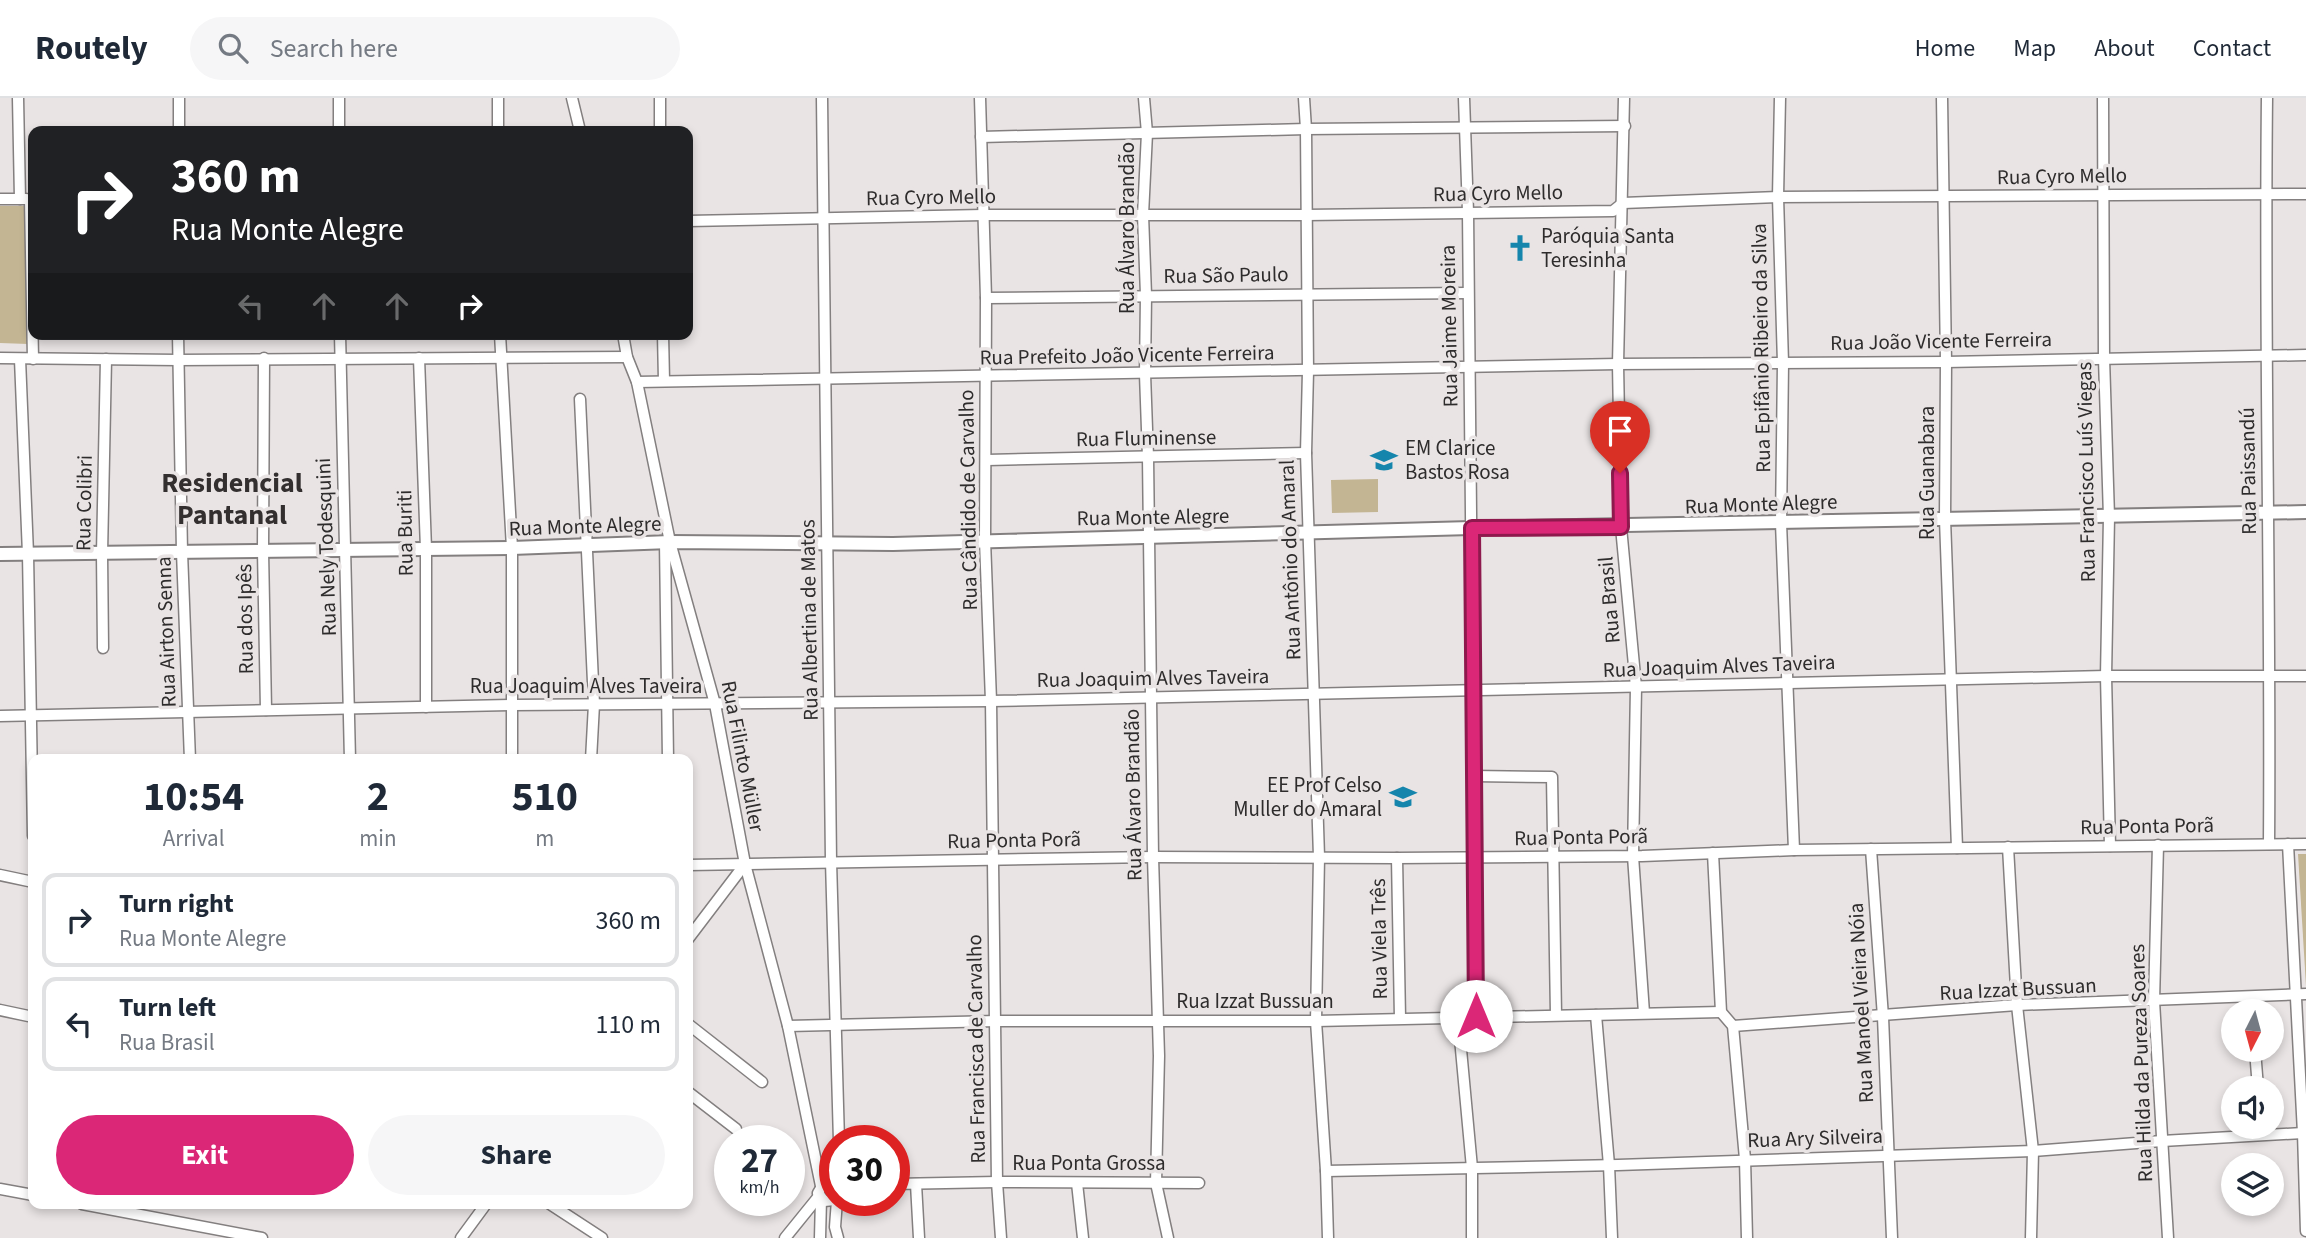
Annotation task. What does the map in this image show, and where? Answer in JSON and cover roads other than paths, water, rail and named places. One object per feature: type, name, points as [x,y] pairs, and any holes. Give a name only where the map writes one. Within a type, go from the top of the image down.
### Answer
[{"type":"street","points":[[0,199],[28,199],[18,98]]},
{"type":"street","points":[[179,98],[179,126]]},
{"type":"street","points":[[339,98],[339,126]]},
{"type":"street","points":[[498,98],[498,126]]},
{"type":"street","points":[[572,98],[579,126]]},
{"type":"street","points":[[660,98],[660,126]]},
{"type":"street","name":"Rua Albertina de Matos","points":[[822,98],[831,861],[839,1125]]},
{"type":"street","name":"Rua Cândido de Carvalho","points":[[980,98],[986,298],[985,540],[991,701],[992,859]]},
{"type":"street","name":"Rua Álvaro Brandão","points":[[1144,98],[1147,133],[1143,215],[1145,374],[1158,1020],[1156,1183],[1168,1238]]},
{"type":"street","name":"Rua Antônio do Amaral","points":[[1304,98],[1307,129],[1306,453],[1319,857],[1316,1021],[1328,1238]]},
{"type":"street","name":"Rua Jaime Moreira","points":[[1464,98],[1468,212],[1476,1016]]},
{"type":"street","name":"Rua Brasil","points":[[1624,98],[1618,364],[1621,527],[1636,687],[1633,856],[1644,1013]]},
{"type":"street","name":"Rua Epifânio Ribeiro da Silva","points":[[1780,98],[1778,197],[1783,363],[1781,523],[1794,850]]},
{"type":"street","name":"Rua Guanabara","points":[[1942,98],[1946,362],[1945,519],[1957,848]]},
{"type":"street","name":"Rua Francisco Luís Viegas","points":[[2103,98],[2104,358],[2109,517],[2106,676],[2109,846]]},
{"type":"street","name":"Rua Paissandú","points":[[2267,98],[2265,356],[2269,512],[2269,843]]},
{"type":"street","points":[[981,137],[1307,129],[1625,127]]},
{"type":"street","name":"Rua Cyro Mello","points":[[693,220],[983,215],[1613,211],[1623,203],[1778,197],[2306,194]]},
{"type":"street","name":"Rua São Paulo","points":[[986,298],[1467,293]]},
{"type":"street","points":[[32,340],[33,359]]},
{"type":"street","name":"Rua Airton Senna","points":[[178,340],[190,754]]},
{"type":"street","name":"Rua Nely Todesquini","points":[[340,340],[351,754]]},
{"type":"street","points":[[500,340],[512,548],[512,754]]},
{"type":"street","name":"Rua Filinto Müller","points":[[624,340],[637,382],[668,542],[715,704],[745,864],[788,1026],[819,1189]]},
{"type":"street","points":[[663,340],[664,381]]},
{"type":"street","name":"Rua João Vicente Ferreira","points":[[1618,364],[1946,362],[2306,355]]},
{"type":"street","points":[[0,358],[178,360],[628,357]]},
{"type":"street","name":"Rua dos Ipês","points":[[264,358],[266,710]]},
{"type":"street","name":"Rua Buriti","points":[[419,358],[426,549],[426,707]]},
{"type":"street","points":[[20,359],[32,754]]},
{"type":"street","name":"Rua Colibri","points":[[103,648],[106,359]]},
{"type":"street","name":"Rua Prefeito João Vicente Ferreira","points":[[637,382],[1468,369],[1618,364]]},
{"type":"street","points":[[580,399],[594,704],[591,754]]},
{"type":"street","name":"Rua Fluminense","points":[[987,460],[1306,453]]},
{"type":"street","name":"Rua Monte Alegre","points":[[0,554],[586,547],[668,542],[893,544],[1472,528],[2306,512]]},
{"type":"street","points":[[668,542],[668,754]]},
{"type":"street","name":"Rua Joaquim Alves Taveira","points":[[0,716],[513,705],[991,701],[1472,692],[2106,676],[2306,676]]},
{"type":"street","points":[[1473,776],[1552,776],[1556,1015]]},
{"type":"street","points":[[2288,844],[2306,1231]]},
{"type":"street","name":"Rua Ponta Porã","points":[[693,865],[1153,857],[1397,859],[1633,856],[1794,850],[2306,844]]},
{"type":"street","name":"Rua Hilda da Pureza Soares","points":[[2158,845],[2154,1002],[2168,1238]]},
{"type":"street","points":[[2008,847],[2017,1005],[2033,1152],[2031,1238]]},
{"type":"street","name":"Rua Manoel Vieira Nóia","points":[[1871,849],[1883,1017],[1892,1238]]},
{"type":"street","points":[[1713,853],[1721,1012],[1733,1026],[1745,1159],[1747,1238]]},
{"type":"street","name":"Rua Francisca de Carvalho","points":[[992,859],[997,1021],[997,1182],[1001,1238]]},
{"type":"street","name":"Rua Viela Três","points":[[1397,859],[1400,1018]]},
{"type":"street","points":[[693,932],[745,864]]},
{"type":"street","points":[[0,875],[28,881]]},
{"type":"street","name":"Rua Izzat Bussuan","points":[[1733,1026],[2017,1005],[2306,995]]},
{"type":"street","points":[[0,1010],[28,1016]]},
{"type":"street","name":"Rua Izzat Bussuan","points":[[788,1026],[997,1021],[1316,1021],[1721,1012]]},
{"type":"street","points":[[1596,1015],[1609,1165],[1612,1238]]},
{"type":"street","points":[[1458,1017],[1472,1168],[1472,1238]]},
{"type":"street","points":[[693,1028],[762,1082]]},
{"type":"street","points":[[693,1096],[731,1125]]},
{"type":"street","name":"Rua Ary Silveira","points":[[2284,1133],[2303,1133]]},
{"type":"street","name":"Rua Ary Silveira","points":[[1326,1171],[2033,1152],[2221,1136]]},
{"type":"street","points":[[1077,1183],[1083,1238]]},
{"type":"street","name":"Rua Ponta Grossa","points":[[910,1184],[1199,1183]]},
{"type":"street","points":[[916,1184],[919,1238]]},
{"type":"street","points":[[0,1189],[28,1194]]},
{"type":"street","points":[[785,1238],[819,1195]]},
{"type":"street","points":[[108,1209],[262,1238]]},
{"type":"street","points":[[461,1238],[482,1209]]},
{"type":"street","points":[[558,1209],[602,1238]]},
{"type":"street","name":"Rua Filinto Müller","points":[[820,1216],[820,1238]]},
{"type":"street","points":[[835,1216],[838,1238]]},
{"type":"place","name":"Paróquia Santa Teresinha","points":[[1520,248]]},
{"type":"place","name":"EM Clarice Bastos Rosa","points":[[1384,460]]},
{"type":"place","name":"EE Prof Celso Muller do Amaral","points":[[1403,797]]},
{"type":"district","name":"Residencial Pantanal","points":[[232,499]]}]
